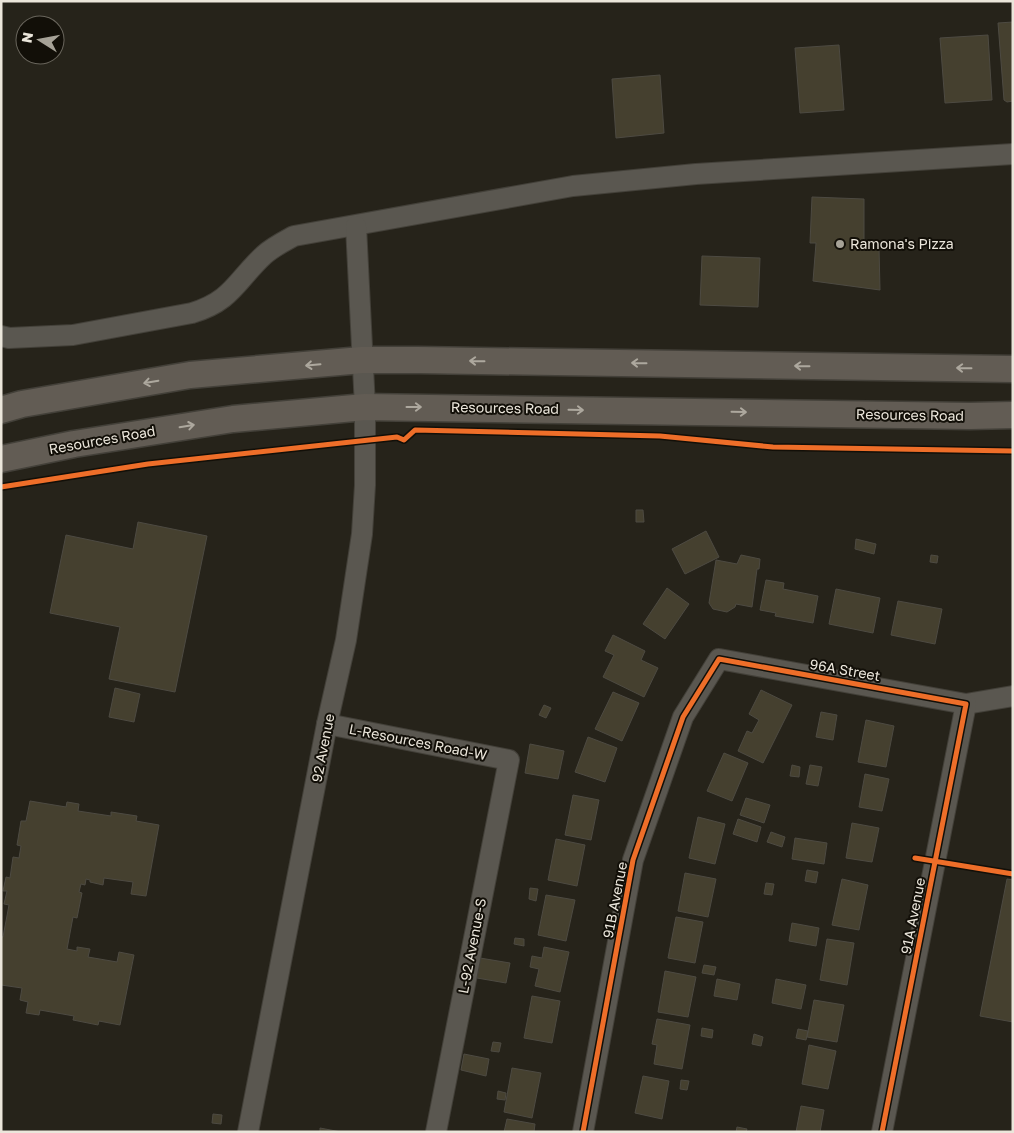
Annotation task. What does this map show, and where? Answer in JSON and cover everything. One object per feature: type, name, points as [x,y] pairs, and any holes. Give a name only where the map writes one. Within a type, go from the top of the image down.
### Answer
[{"type":"main road","points":[[1,410],[22,404],[190,375],[362,360],[1013,369]]},
{"type":"main road","name":"Resources Road","points":[[1,459],[74,444],[233,418],[365,407],[970,416],[1013,415]]},
{"type":"street","points":[[1,336],[9,338],[74,335],[206,309],[222,300],[263,255],[276,245],[294,236],[573,186],[608,182],[696,174],[1013,154]]},
{"type":"street","name":"92 Avenue","points":[[248,1132],[327,724],[347,632],[362,534],[365,485],[365,407],[356,226]]},
{"type":"street","name":"96A Street","points":[[719,659],[966,704],[1013,696]]},
{"type":"street","name":"91B Avenue","points":[[583,1132],[633,860],[683,717],[719,659]]},
{"type":"street","name":"91A Avenue","points":[[882,1132],[966,704]]},
{"type":"street","name":"L-Resources Road-W","points":[[327,724],[509,760]]},
{"type":"street","name":"L-92 Avenue-S","points":[[436,1132],[509,760]]},
{"type":"building","points":[[1013,22],[1013,101],[1007,102],[1004,100],[998,23]]},
{"type":"building","points":[[988,35],[992,100],[945,103],[940,38]]},
{"type":"building","points":[[839,45],[844,110],[800,113],[795,48]]},
{"type":"building","points":[[660,75],[664,133],[616,138],[612,79]]},
{"type":"building","name":"Ramona's Pizza","points":[[812,197],[864,199],[864,245],[879,247],[880,290],[813,281],[816,243],[810,243]]},
{"type":"building","points":[[702,256],[760,258],[758,307],[700,305]]},
{"type":"building","points":[[636,510],[643,510],[644,522],[636,522]]},
{"type":"building","points":[[138,522],[207,536],[175,692],[109,679],[120,627],[50,613],[66,535],[133,549]]},
{"type":"building","points":[[706,531],[719,557],[685,574],[672,549]]},
{"type":"building","points":[[856,539],[876,544],[874,554],[855,549]]},
{"type":"building","points":[[741,555],[760,559],[752,607],[736,604],[735,607],[727,612],[713,609],[709,603],[716,560],[737,564]]},
{"type":"building","points":[[931,555],[938,556],[937,563],[930,562]]},
{"type":"building","points":[[766,580],[784,583],[783,589],[818,596],[813,623],[775,616],[776,613],[760,610]]},
{"type":"building","points":[[667,588],[689,604],[665,639],[643,624]]},
{"type":"building","points":[[836,589],[880,598],[873,633],[829,624]]},
{"type":"building","points":[[898,601],[942,609],[935,644],[891,635]]},
{"type":"building","points":[[613,635],[645,651],[641,660],[658,668],[644,697],[603,677],[614,655],[605,651]]},
{"type":"building","points":[[115,688],[140,694],[134,722],[109,717]]},
{"type":"building","points":[[761,690],[792,705],[763,763],[738,751],[747,731],[752,733],[759,720],[749,714]]},
{"type":"building","points":[[613,692],[639,703],[622,741],[595,729]]},
{"type":"building","points":[[544,705],[551,708],[546,718],[539,715]]},
{"type":"building","points":[[821,712],[837,715],[833,740],[816,737]]},
{"type":"building","points":[[866,720],[894,726],[886,767],[858,762]]},
{"type":"building","points":[[588,737],[617,748],[605,782],[575,772]]},
{"type":"building","points":[[530,744],[564,751],[558,779],[525,773]]},
{"type":"building","points":[[724,753],[748,763],[732,801],[707,791]]},
{"type":"building","points":[[792,765],[800,767],[799,777],[790,776]]},
{"type":"building","points":[[810,765],[822,767],[818,786],[806,784]]},
{"type":"building","points":[[865,774],[889,779],[882,811],[859,807]]},
{"type":"building","points":[[573,795],[599,800],[591,840],[565,835]]},
{"type":"building","points":[[746,798],[770,805],[764,823],[740,815]]},
{"type":"building","points":[[30,801],[66,807],[67,802],[79,804],[78,811],[111,816],[111,812],[137,816],[136,821],[159,825],[146,896],[131,894],[133,882],[104,878],[103,885],[86,879],[85,885],[81,884],[79,892],[82,893],[77,918],[73,917],[67,949],[77,951],[77,947],[90,949],[88,957],[117,962],[119,952],[134,955],[120,1025],[99,1021],[98,1025],[73,1020],[74,1016],[40,1010],[39,1015],[26,1013],[28,1002],[20,1000],[22,988],[1,985],[1,937],[3,937],[9,905],[4,904],[7,891],[3,891],[6,877],[10,878],[13,857],[19,858],[21,846],[17,845],[21,821],[26,821]]},
{"type":"building","points":[[698,817],[725,824],[715,864],[689,858]]},
{"type":"building","points":[[738,819],[761,827],[757,842],[733,834]]},
{"type":"building","points":[[852,823],[879,828],[872,862],[846,858]]},
{"type":"building","points":[[771,832],[785,837],[782,847],[767,842]]},
{"type":"building","points":[[795,838],[827,843],[824,864],[792,859]]},
{"type":"building","points":[[556,839],[585,845],[577,886],[548,880]]},
{"type":"building","points":[[807,870],[818,872],[816,883],[805,881]]},
{"type":"building","points":[[685,873],[716,879],[708,917],[678,911]]},
{"type":"building","points":[[842,879],[868,885],[859,930],[832,925]]},
{"type":"building","points":[[1007,879],[1013,880],[1013,1022],[980,1016]]},
{"type":"building","points":[[766,883],[774,884],[772,895],[764,894]]},
{"type":"building","points":[[530,888],[538,889],[536,901],[529,899]]},
{"type":"building","points":[[546,895],[575,900],[566,941],[538,935]]},
{"type":"building","points":[[676,917],[703,922],[695,963],[668,958]]},
{"type":"building","points":[[792,923],[819,928],[816,946],[789,941]]},
{"type":"building","points":[[515,938],[524,939],[524,946],[514,944]]},
{"type":"building","points":[[827,939],[854,943],[847,985],[820,980]]},
{"type":"building","points":[[544,947],[569,952],[560,992],[535,986],[539,969],[530,967],[532,956],[542,958]]},
{"type":"building","points":[[480,958],[510,963],[506,983],[477,978]]},
{"type":"building","points":[[704,965],[716,967],[714,975],[702,973]]},
{"type":"building","points":[[665,971],[696,977],[688,1017],[658,1012]]},
{"type":"building","points":[[717,979],[740,984],[737,1000],[714,996]]},
{"type":"building","points":[[776,979],[806,985],[801,1009],[772,1003]]},
{"type":"building","points":[[532,996],[560,1001],[552,1043],[524,1038]]},
{"type":"building","points":[[814,1000],[844,1005],[837,1042],[807,1037]]},
{"type":"building","points":[[657,1019],[690,1025],[682,1069],[654,1064],[657,1045],[652,1044]]},
{"type":"building","points":[[702,1028],[713,1030],[712,1038],[701,1036]]},
{"type":"building","points":[[798,1029],[808,1031],[806,1040],[796,1038]]},
{"type":"building","points":[[754,1034],[763,1037],[761,1046],[752,1044]]},
{"type":"building","points":[[493,1042],[501,1043],[499,1052],[491,1051]]},
{"type":"building","points":[[809,1045],[836,1051],[828,1089],[802,1084]]},
{"type":"building","points":[[464,1054],[489,1059],[486,1076],[461,1070]]},
{"type":"building","points":[[512,1068],[541,1073],[532,1118],[504,1112]]},
{"type":"building","points":[[643,1076],[669,1081],[662,1119],[635,1113]]},
{"type":"building","points":[[681,1080],[689,1081],[687,1090],[680,1089]]},
{"type":"building","points":[[498,1091],[506,1093],[505,1100],[497,1099]]},
{"type":"building","points":[[801,1106],[824,1110],[820,1132],[796,1132]]},
{"type":"building","points":[[213,1114],[222,1115],[221,1124],[212,1123]]},
{"type":"building","points":[[507,1119],[535,1124],[534,1132],[504,1132]]},
{"type":"building","points":[[737,1127],[747,1129],[746,1132],[736,1132]]},
{"type":"building","points":[[320,1128],[341,1132],[320,1132]]},
{"type":"cycle path","points":[[1,487],[148,464],[397,437],[404,440],[415,430],[660,436],[773,447],[1013,451]]},
{"type":"cycle path","points":[[583,1132],[633,860],[683,717],[719,659],[966,704],[882,1132]]},
{"type":"cycle path","points":[[915,858],[1013,874]]},
{"type":"place","name":"Ramona's Pizza","points":[[840,244]]}]
